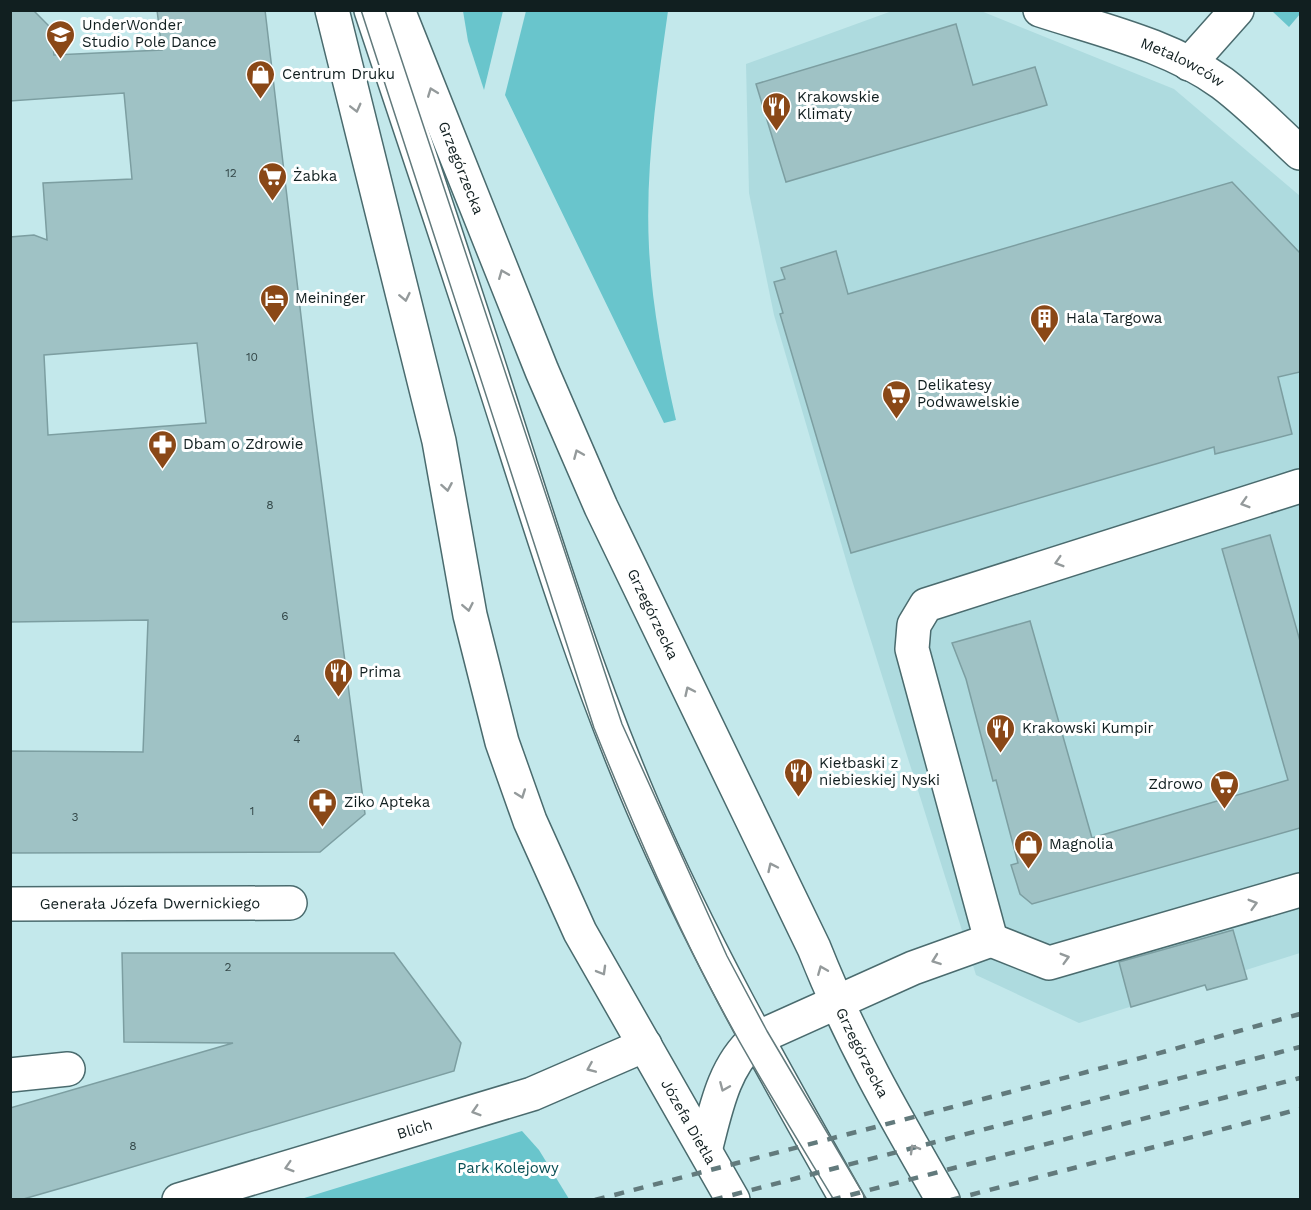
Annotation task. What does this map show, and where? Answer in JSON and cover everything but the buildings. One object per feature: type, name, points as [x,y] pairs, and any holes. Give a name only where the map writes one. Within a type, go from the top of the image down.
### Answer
[{"type":"street","points":[[332,10],[439,441],[470,615],[502,742],[530,821],[580,932],[645,1045]]},
{"type":"street","points":[[371,10],[558,586],[642,806],[755,1039],[847,1200]]},
{"type":"street","name":"Grzegórzecka","points":[[398,10],[542,371],[584,467],[814,948],[836,1005],[873,1080],[943,1200]]},
{"type":"street","points":[[414,47],[423,10]]},
{"type":"street","name":"Metalowców","points":[[1040,10],[1138,41],[1189,64],[1222,83],[1300,153]]},
{"type":"street","points":[[1189,64],[1237,10]]},
{"type":"street","points":[[991,940],[912,650],[914,626],[926,605],[1300,486]]},
{"type":"street","points":[[706,1147],[722,1086],[744,1048],[755,1039],[792,1021],[836,1005],[913,968],[991,940],[1049,963],[1300,890]]},
{"type":"street","name":"Generała Józefa Dwernickiego","points":[[10,904],[290,903]]},
{"type":"street","name":"Józefa Dietla","points":[[645,1045],[706,1147],[734,1200]]},
{"type":"street","name":"Blich","points":[[179,1200],[532,1094],[645,1045]]},
{"type":"street","points":[[10,1075],[68,1069]]},
{"type":"shaded area","points":[[892,11],[981,11],[1174,89],[1300,196],[1300,953],[1079,1023],[976,975],[851,577],[774,315],[749,193],[746,64]]},
{"type":"green space","points":[[463,11],[503,11],[484,90],[468,41]]},
{"type":"green space","points":[[526,11],[668,11],[650,159],[648,218],[650,270],[655,313],[676,420],[664,423],[505,95]]},
{"type":"green space","points":[[1272,11],[1300,11],[1300,14],[1289,27]]},
{"type":"green space","name":"Park Kolejowy","points":[[522,1131],[539,1150],[569,1199],[301,1199]]},
{"type":"tram line","points":[[361,10],[594,728],[645,850],[701,970],[782,1115],[834,1200]]},
{"type":"tram line","points":[[385,10],[622,724],[727,956],[767,1031],[867,1200]]},
{"type":"railway","points":[[595,1200],[1156,1054],[1300,1014]]},
{"type":"railway","points":[[713,1200],[1300,1047]]},
{"type":"railway","points":[[831,1200],[1300,1078]]},
{"type":"railway","points":[[951,1200],[1300,1109]]},
{"type":"place","name":"UnderWonder Studio Pole Dance","points":[[61,60]]},
{"type":"place","name":"Centrum Druku","points":[[261,100]]},
{"type":"place","name":"Krakowskie Klimaty","points":[[776,132]]},
{"type":"place","name":"Żabka","points":[[272,202]]},
{"type":"place","name":"Meininger","points":[[274,324]]},
{"type":"place","name":"Hala Targowa","points":[[1045,344]]},
{"type":"place","name":"Delikatesy Podwawelskie","points":[[896,420]]},
{"type":"place","name":"Dbam o Zdrowie","points":[[162,470]]},
{"type":"place","name":"Prima","points":[[338,698]]},
{"type":"place","name":"Krakowski Kumpir","points":[[1001,754]]},
{"type":"place","name":"Kiełbaski z niebieskiej Nyski","points":[[798,798]]},
{"type":"place","name":"Zdrowo","points":[[1224,810]]},
{"type":"place","name":"Ziko Apteka","points":[[323,828]]},
{"type":"place","name":"Magnolia","points":[[1028,870]]}]
